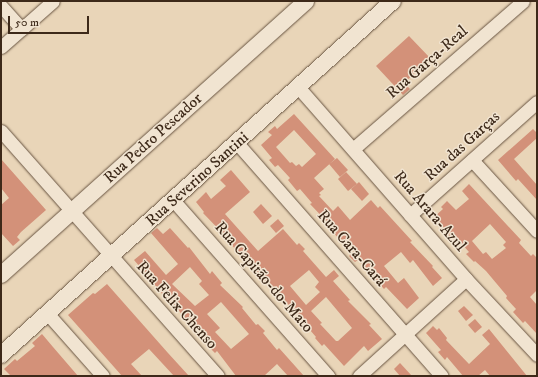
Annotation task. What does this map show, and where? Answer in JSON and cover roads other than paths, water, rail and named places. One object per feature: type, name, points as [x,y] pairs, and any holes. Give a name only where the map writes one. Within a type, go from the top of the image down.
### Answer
[{"type":"street","points":[[1,47],[53,1]]},
{"type":"street","name":"Rua Pedro Pescador","points":[[4,268],[71,211],[306,1]]},
{"type":"street","name":"Rua Garça-Real","points":[[353,149],[523,1]]},
{"type":"street","name":"Rua Severino Santini","points":[[1,355],[298,88],[386,3]]},
{"type":"street","points":[[1,6],[22,29]]},
{"type":"street","name":"Rua Arara-Azul","points":[[298,88],[466,279],[537,356]]},
{"type":"street","name":"Rua das Garças","points":[[410,215],[537,102]]},
{"type":"street","name":"Rua Felix Chenso","points":[[1,131],[218,376]]},
{"type":"street","name":"Rua Cara-Cará","points":[[237,143],[442,376]]},
{"type":"street","points":[[472,160],[537,231]]},
{"type":"street","name":"Rua Capitão-do-Mato","points":[[174,200],[328,376]]},
{"type":"street","points":[[359,376],[466,279]]},
{"type":"street","points":[[47,313],[103,376]]}]
